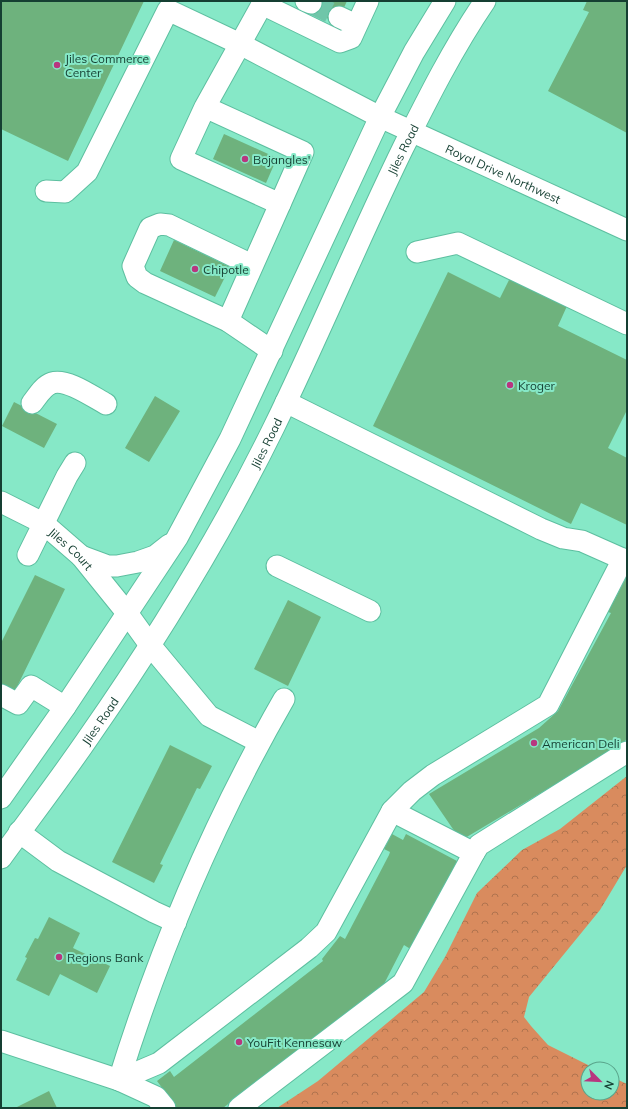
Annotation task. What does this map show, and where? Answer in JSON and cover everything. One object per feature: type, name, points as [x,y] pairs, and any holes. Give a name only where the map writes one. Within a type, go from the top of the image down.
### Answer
[{"type":"street","points":[[4,785],[65,707],[177,538],[230,439],[380,117],[414,52],[445,1]]},
{"type":"street","name":"Jiles Road","points":[[1,858],[89,737],[150,645],[215,538],[245,484],[286,402],[385,186],[412,131],[444,68],[485,1]]},
{"type":"street","points":[[280,204],[181,159],[205,107],[263,3],[340,42],[350,38],[356,10]]},
{"type":"street","points":[[46,191],[65,192],[87,172],[170,6]]},
{"type":"street","name":"Royal Drive Northwest","points":[[170,6],[380,117],[627,230]]},
{"type":"street","points":[[205,107],[303,152],[228,321]]},
{"type":"street","points":[[208,171],[238,178],[263,189],[275,184],[284,165],[280,153],[253,140],[231,119]]},
{"type":"street","points":[[252,265],[169,225],[160,224],[150,228],[133,266],[137,277],[145,283],[228,321],[272,351]]},
{"type":"street","points":[[417,252],[458,243],[627,324]]},
{"type":"street","points":[[32,404],[44,388],[51,383],[58,382],[74,386],[106,404]]},
{"type":"street","points":[[119,1080],[159,1062],[309,948],[326,932],[392,811],[412,791],[433,775],[548,705],[625,560],[582,541],[563,538],[541,529],[286,402]]},
{"type":"street","points":[[28,555],[67,476],[75,463]]},
{"type":"street","name":"Jiles Court","points":[[1,502],[44,522],[81,556],[127,613],[150,645],[209,716],[259,742]]},
{"type":"street","points":[[81,556],[108,566],[138,562],[155,556],[177,538]]},
{"type":"street","points":[[277,566],[370,611]]},
{"type":"street","points":[[1,695],[18,704],[31,686],[65,707]]},
{"type":"street","points":[[119,1080],[138,1019],[190,885],[259,742],[284,699]]},
{"type":"street","points":[[239,1108],[402,984],[479,844],[627,752]]},
{"type":"street","points":[[392,811],[474,853]]},
{"type":"street","points":[[19,832],[58,861],[154,912],[176,922]]},
{"type":"street","points":[[1,1041],[119,1080],[156,1097],[165,1108]]},
{"type":"green space","points":[[627,776],[627,865],[600,910],[529,997],[524,1017],[548,1045],[580,1061],[580,1101],[620,1101],[620,1081],[627,1084],[627,1108],[277,1108],[318,1081],[424,992],[445,957],[477,893],[522,850],[560,829]]},
{"type":"building","name":"Jiles Commerce Center","points":[[1,1],[144,1],[68,161],[1,129]]},
{"type":"building","points":[[312,1],[347,1],[337,23],[308,9]]},
{"type":"building","points":[[587,1],[627,1],[627,133],[548,91],[589,12],[583,10]]},
{"type":"building","name":"Bojangles'","points":[[224,134],[277,158],[266,183],[213,159]]},
{"type":"building","name":"Chipotle","points":[[174,240],[230,267],[215,297],[160,271]]},
{"type":"building","name":"Kroger","points":[[448,272],[500,298],[510,278],[567,306],[558,326],[627,360],[627,410],[608,448],[627,458],[627,525],[581,503],[571,524],[373,426]]},
{"type":"building","points":[[155,396],[180,411],[149,462],[125,448]]},
{"type":"building","points":[[14,402],[57,424],[44,448],[2,426]]},
{"type":"building","points":[[35,575],[65,589],[13,695],[1,689],[1,643]]},
{"type":"building","points":[[626,578],[627,738],[623,744],[465,838],[455,832],[429,794],[539,728],[558,711],[611,613],[608,612]]},
{"type":"building","points":[[288,600],[321,617],[288,686],[254,669]]},
{"type":"building","points":[[170,745],[212,766],[200,789],[197,788],[160,864],[163,865],[154,883],[112,862]]},
{"type":"building","points":[[392,834],[403,840],[406,834],[457,861],[412,950],[404,945],[384,984],[223,1108],[177,1108],[157,1081],[170,1071],[174,1077],[323,961],[322,959],[340,936],[345,939],[389,855],[390,852],[384,849]]},
{"type":"building","name":"Regions Bank","points":[[49,917],[80,933],[73,948],[110,966],[97,993],[60,974],[49,996],[16,980],[27,958],[25,957],[35,938],[38,939]]},
{"type":"building","points":[[49,1091],[57,1108],[15,1108]]},
{"type":"tunnel","points":[[311,3],[339,17]]},
{"type":"place","name":"Jiles Commerce Center","points":[[57,65]]},
{"type":"place","name":"Bojangles'","points":[[245,159]]},
{"type":"place","name":"Chipotle","points":[[195,269]]},
{"type":"place","name":"Kroger","points":[[510,385]]},
{"type":"place","name":"American Deli","points":[[534,743]]},
{"type":"place","name":"Regions Bank","points":[[59,957]]},
{"type":"place","name":"YouFit Kennesaw","points":[[239,1042]]}]
